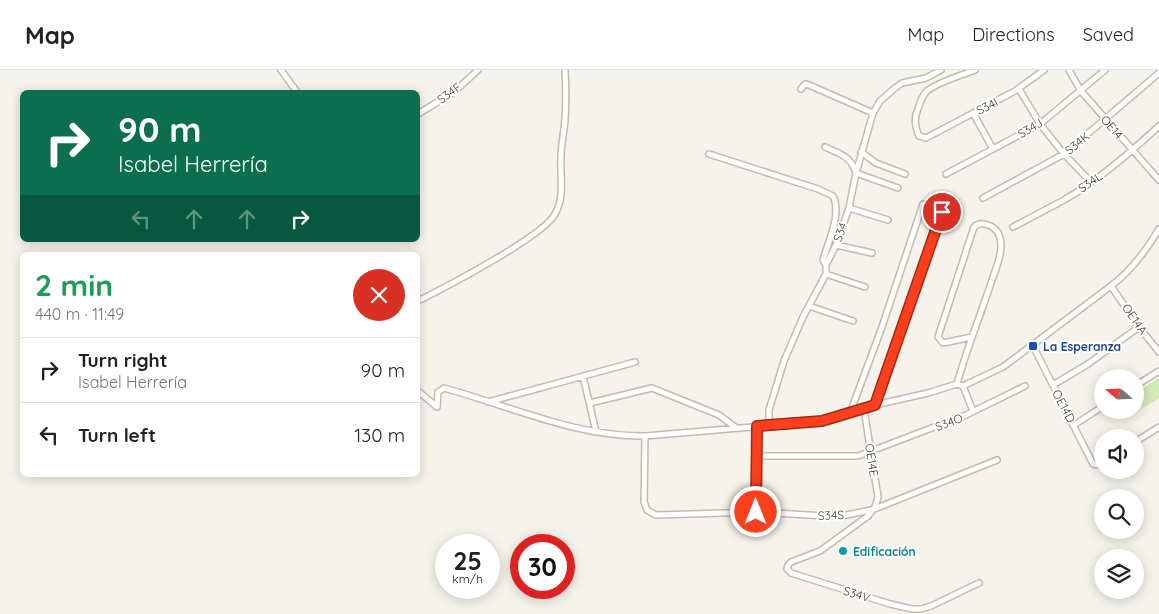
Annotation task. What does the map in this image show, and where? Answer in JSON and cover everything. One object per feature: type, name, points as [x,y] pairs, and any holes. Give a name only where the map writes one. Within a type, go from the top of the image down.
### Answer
[{"type":"street","points":[[281,70],[296,90]]},
{"type":"street","name":"S34F","points":[[420,113],[454,92],[478,70]]},
{"type":"street","points":[[420,300],[513,248],[544,227],[556,214],[560,204],[561,192],[561,157],[566,100],[565,70]]},
{"type":"street","name":"S34","points":[[769,425],[769,410],[784,361],[808,306],[826,274],[826,265],[836,245],[849,208],[861,152],[873,113],[880,101],[902,83],[926,78],[941,70]]},
{"type":"street","name":"S34I","points":[[975,70],[936,86],[922,98],[915,118],[918,133],[921,137],[926,138],[1019,88],[1044,70]]},
{"type":"street","name":"OE14","points":[[1069,70],[1082,91],[1159,180]]},
{"type":"street","name":"S34J","points":[[946,174],[1040,124],[1106,70]]},
{"type":"street","name":"S34K","points":[[983,198],[1064,154],[1106,120],[1159,72]]},
{"type":"street","points":[[801,89],[806,84],[873,113]]},
{"type":"street","points":[[1019,88],[1040,124],[1064,154],[1091,182]]},
{"type":"street","points":[[973,113],[993,148]]},
{"type":"street","name":"S34L","points":[[1013,227],[1065,199],[1091,182],[1159,126]]},
{"type":"street","points":[[825,147],[845,156],[853,163],[856,174],[898,188]]},
{"type":"street","points":[[861,152],[876,163],[905,174]]},
{"type":"street","points":[[709,154],[809,186],[833,196],[836,203],[835,216],[831,239],[823,260],[826,265]]},
{"type":"street","points":[[850,413],[882,327],[923,204],[942,212],[875,405]]},
{"type":"street","points":[[849,208],[888,220]]},
{"type":"street","points":[[956,384],[972,337],[1001,249],[1001,240],[997,230],[985,224],[974,227],[938,337],[943,343],[972,337]]},
{"type":"street","points":[[420,393],[437,407],[438,392],[444,388],[541,418],[596,432],[624,436],[645,436],[822,421],[956,384],[962,386],[988,375],[1033,346],[1127,273],[1159,229]]},
{"type":"street","points":[[836,245],[872,253]]},
{"type":"street","points":[[826,274],[865,287]]},
{"type":"street","name":"OE14A","points":[[1111,286],[1159,352]]},
{"type":"street","points":[[808,306],[853,321]]},
{"type":"street","points":[[1053,385],[1088,364],[1139,326]]},
{"type":"street","name":"OE14D","points":[[1033,346],[1094,465]]},
{"type":"street","points":[[487,402],[634,362]]},
{"type":"street","points":[[1144,380],[1159,371]]},
{"type":"street","points":[[583,376],[596,432]]},
{"type":"street","points":[[962,386],[973,411]]},
{"type":"street","name":"S34O","points":[[756,456],[858,456],[973,411],[1024,386]]},
{"type":"street","points":[[590,403],[652,388],[719,415],[736,427]]},
{"type":"street","name":"OE14E","points":[[864,409],[878,497],[872,510]]},
{"type":"street","points":[[1074,425],[1094,412]]},
{"type":"street","points":[[756,512],[757,426]]},
{"type":"street","points":[[1144,436],[1159,427]]},
{"type":"street","name":"S34S","points":[[645,436],[644,502],[647,510],[656,515],[756,512],[825,516],[846,515],[872,510],[997,460]]},
{"type":"street","name":"S34V","points":[[872,510],[868,516],[820,551],[791,562],[787,567],[791,573],[912,609],[922,609],[931,606],[978,583]]},
{"type":"green space","points":[[1159,378],[1159,398],[1144,407],[1144,387]]},
{"type":"place","name":"La Esperanza","points":[[1033,346]]},
{"type":"place","name":"Edificación","points":[[843,551]]},
{"type":"route","points":[[756,512],[757,426],[822,421],[875,405],[942,212]]}]
